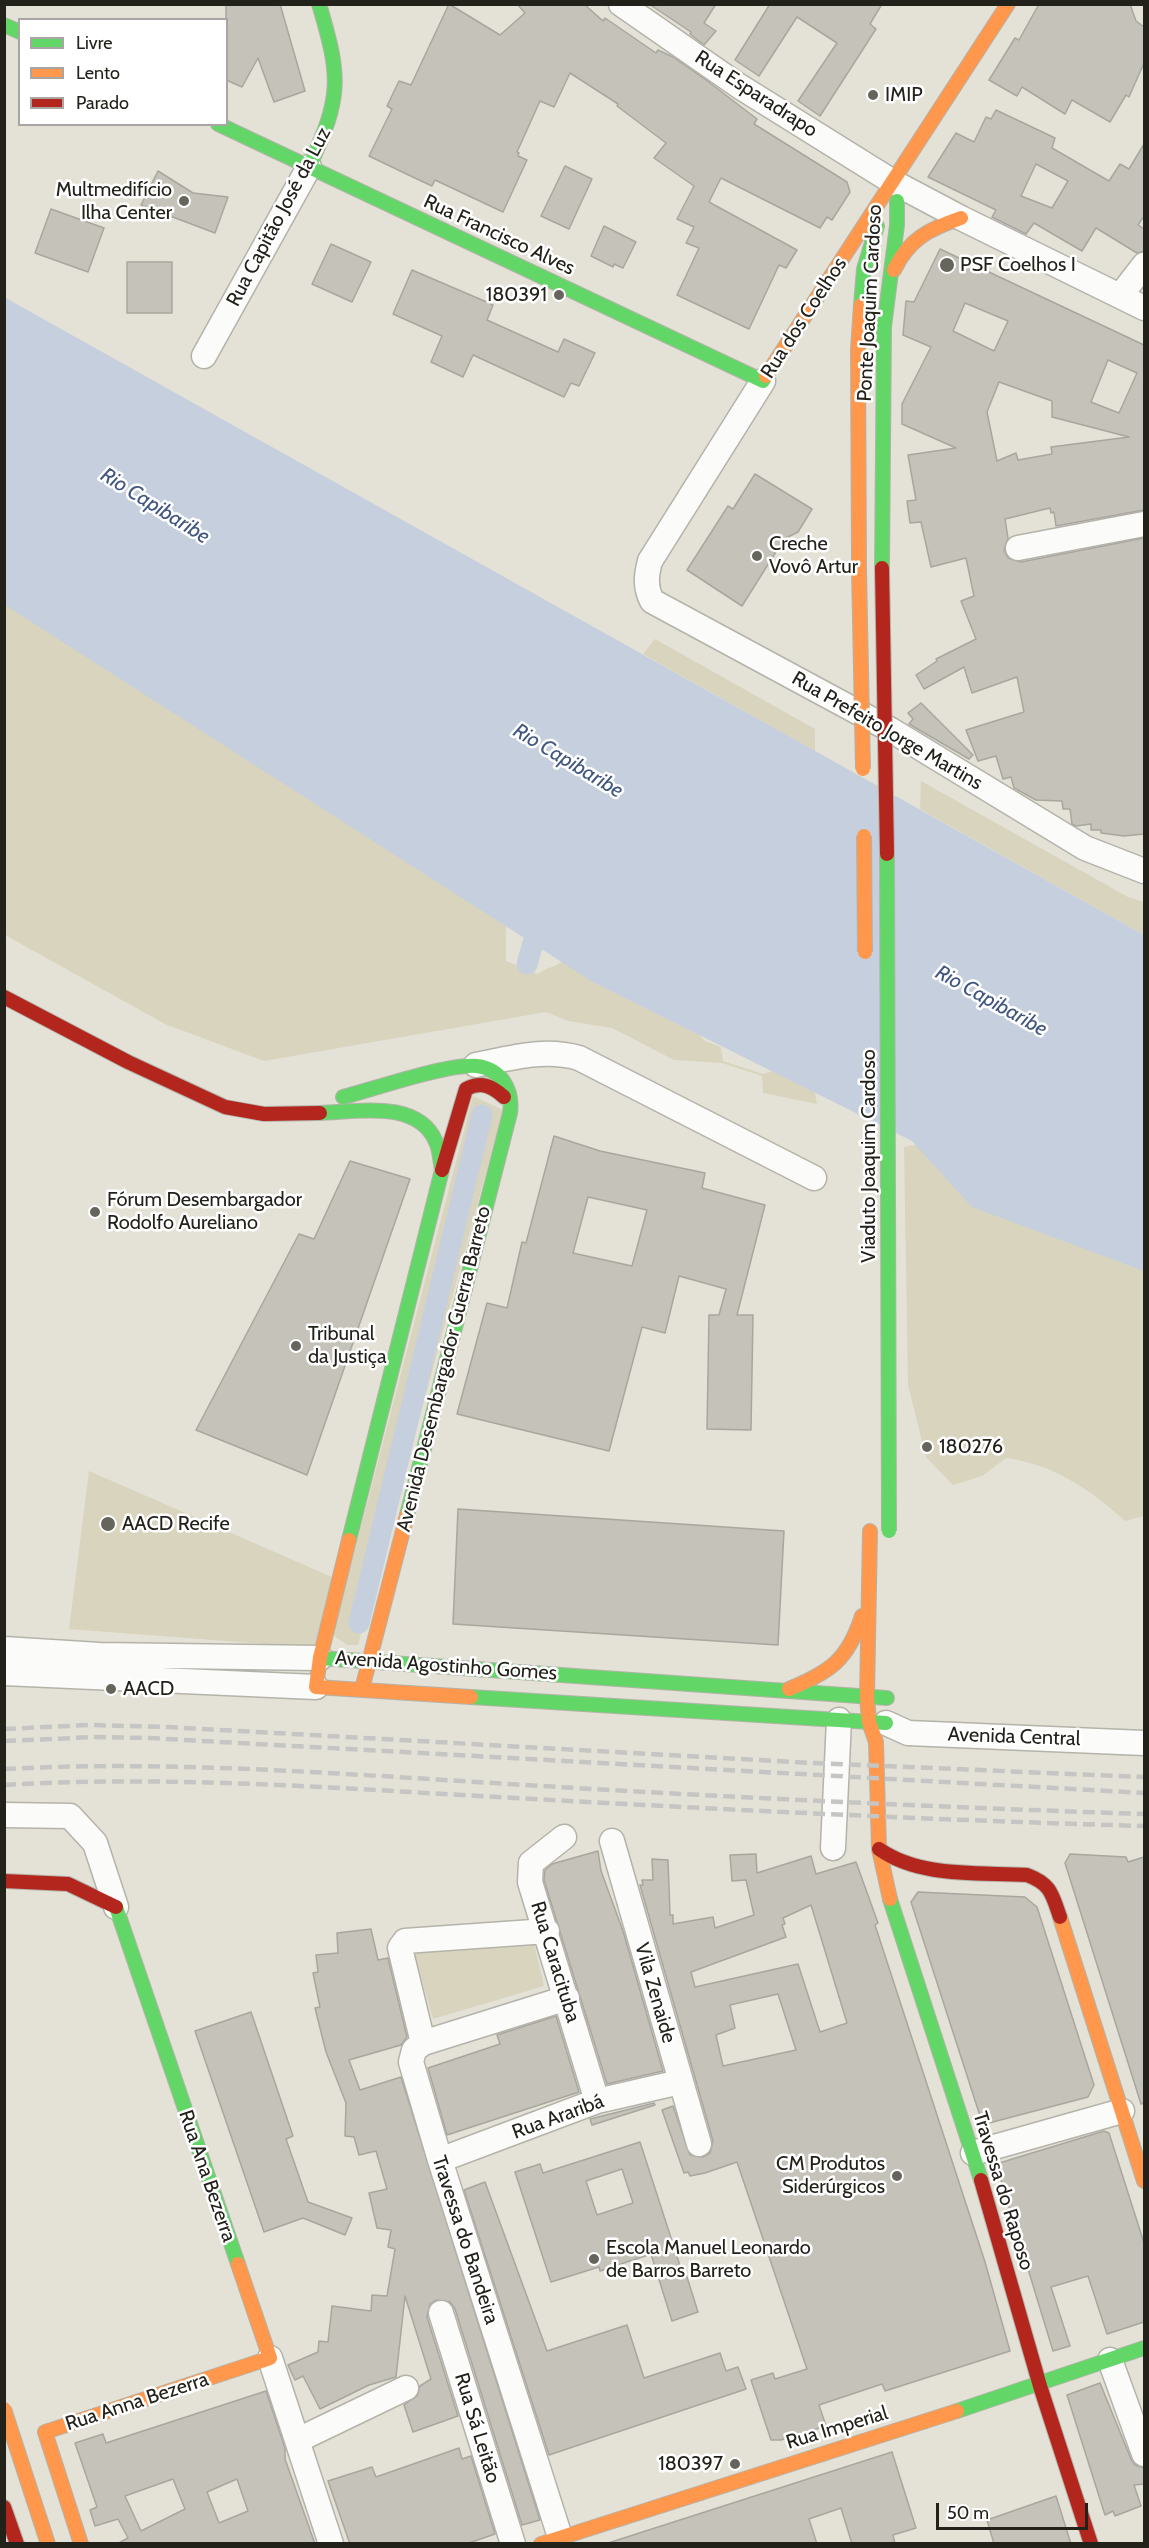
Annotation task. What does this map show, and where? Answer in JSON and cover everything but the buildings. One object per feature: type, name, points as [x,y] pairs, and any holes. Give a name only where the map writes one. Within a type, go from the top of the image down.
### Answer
[{"type":"main road","name":"Rua Capitão José da Luz","points":[[309,167],[329,124],[336,97],[336,66],[319,4]]},
{"type":"main road","name":"Rua dos Coelhos","points":[[763,381],[1008,4]]},
{"type":"main road","points":[[4,25],[18,31]]},
{"type":"main road","name":"Rua Francisco Alves","points":[[222,126],[763,381]]},
{"type":"main road","name":"Ponte Joaquim Cardoso","points":[[882,568],[884,327],[887,285],[899,211],[893,182]]},
{"type":"main road","name":"Ponte Joaquim Cardoso","points":[[863,780],[858,349],[867,251],[893,182]]},
{"type":"main road","points":[[887,285],[903,251],[913,239],[928,229],[960,218]]},
{"type":"main road","points":[[764,352],[823,318]]},
{"type":"main road","points":[[847,321],[857,333],[858,349]]},
{"type":"main road","points":[[723,362],[744,358]]},
{"type":"main road","name":"Viaduto Joaquim Cardoso","points":[[882,568],[888,891],[889,1537]]},
{"type":"main road","points":[[864,827],[866,970]]},
{"type":"main road","points":[[4,997],[128,1062],[225,1107],[264,1114],[397,1110],[425,1126],[436,1142],[442,1170]]},
{"type":"main road","points":[[283,1112],[476,1065]]},
{"type":"main road","name":"Avenida Desembargador Guerra Barreto","points":[[362,1689],[511,1109],[511,1094],[501,1076],[476,1065]]},
{"type":"main road","points":[[316,1687],[320,1658],[442,1170],[466,1089],[472,1085],[485,1084],[504,1095],[511,1109]]},
{"type":"main road","points":[[870,1525],[867,1697],[877,1729],[879,1849],[907,1866],[1027,1875],[1043,1881],[1052,1893],[1144,2181]]},
{"type":"main road","points":[[785,1690],[832,1669],[852,1645],[863,1612],[868,1572]]},
{"type":"main road","name":"Avenida Agostinho Gomes","points":[[316,1687],[839,1720],[877,1729],[887,1692],[867,1697],[320,1658]]},
{"type":"main road","name":"Travessa do Raposo","points":[[879,1849],[897,1926],[973,2153],[1040,2386],[1091,2544]]},
{"type":"main road","points":[[4,1881],[68,1884],[85,1890],[116,1907]]},
{"type":"main road","name":"Rua Ana Bezerra","points":[[116,1907],[270,2358]]},
{"type":"main road","name":"Rua Imperial","points":[[550,2540],[779,2466],[1040,2386],[1144,2348]]},
{"type":"main road","name":"Rua Anna Bezerra","points":[[45,2432],[270,2358]]},
{"type":"main road","points":[[4,2409],[48,2544]]},
{"type":"main road","points":[[45,2432],[81,2544]]},
{"type":"main road","points":[[4,2507],[17,2544]]},
{"type":"street","name":"Rua Esparadrapo","points":[[621,4],[739,86],[893,182],[960,218],[1144,308]]},
{"type":"street","name":"Rua Capitão José da Luz","points":[[204,356],[309,167]]},
{"type":"street","points":[[1120,296],[1144,265]]},
{"type":"street","name":"Rua dos Coelhos","points":[[646,576],[650,561],[763,381]]},
{"type":"street","points":[[1018,548],[1144,524]]},
{"type":"street","name":"Rua Prefeito Jorge Martins","points":[[646,576],[652,601],[891,730],[1085,848],[1144,871]]},
{"type":"street","points":[[476,1065],[547,1052],[558,1052],[579,1058],[814,1178]]},
{"type":"street","name":"Avenida Agostinho Gomes","points":[[4,1649],[99,1655],[320,1658]]},
{"type":"street","name":"Avenida Agostinho Gomes","points":[[4,1673],[316,1687]]},
{"type":"street","points":[[833,1848],[839,1720]]},
{"type":"street","name":"Avenida Central","points":[[877,1729],[908,1733],[1144,1743]]},
{"type":"street","name":"Rua Ana Bezerra","points":[[4,1815],[70,1816],[95,1843],[116,1907]]},
{"type":"street","name":"Rua Caracituba","points":[[564,1837],[531,1863],[530,1882],[547,1931],[597,2101]]},
{"type":"street","name":"Vila Zenaide","points":[[612,1841],[699,2144]]},
{"type":"street","points":[[547,1931],[405,1941],[400,1948],[423,2043],[567,1998]]},
{"type":"street","name":"Travessa do Bandeira","points":[[423,2043],[414,2050],[411,2062],[550,2540]]},
{"type":"street","name":"Rua Araribá","points":[[440,2160],[597,2101],[680,2082]]},
{"type":"street","points":[[973,2153],[1122,2111]]},
{"type":"street","name":"Rua Sá Leitão","points":[[441,2313],[513,2544]]},
{"type":"street","name":"Rua Ana Bezerra","points":[[270,2358],[331,2544]]},
{"type":"street","points":[[1110,2360],[1144,2454]]},
{"type":"street","points":[[298,2440],[406,2388]]},
{"type":"street","name":"Rua Anna Bezerra","points":[[4,2445],[45,2432]]},
{"type":"shaded area","points":[[4,579],[506,915],[506,961],[538,974],[565,959],[691,1025],[705,1041],[721,1047],[723,1061],[763,1074],[780,1069],[814,1087],[817,1104],[763,1093],[762,1076],[722,1063],[674,1060],[612,1028],[568,1021],[546,1012],[264,1061],[165,1024],[5,935]]},
{"type":"shaded area","points":[[655,639],[815,729],[815,751],[643,654]]},
{"type":"shaded area","points":[[921,781],[1128,897],[1144,902],[1144,935],[920,809]]},
{"type":"shaded area","points":[[473,1096],[503,1110],[358,1645],[347,1645],[333,1635]]},
{"type":"shaded area","points":[[921,1144],[1144,1255],[1144,1516],[1125,1521],[1099,1499],[1070,1480],[1023,1461],[1006,1458],[982,1476],[953,1485],[926,1457],[908,1385],[904,1147]]},
{"type":"shaded area","name":"AACD Recife","points":[[89,1471],[332,1577],[317,1648],[69,1629]]},
{"type":"shaded area","points":[[534,1943],[544,1986],[433,2019],[413,1949]]},
{"type":"water","name":"Rio Capibaribe","points":[[4,297],[1144,935],[1144,1271],[972,1207],[912,1141],[593,982],[5,605]]},
{"type":"waterway","points":[[527,964],[541,915]]},
{"type":"waterway","points":[[359,1623],[482,1115]]},
{"type":"railway","points":[[4,1729],[89,1725],[168,1727],[812,1763],[1144,1777]]},
{"type":"railway","points":[[4,1741],[96,1737],[149,1738],[1144,1793]]},
{"type":"railway","points":[[4,1769],[131,1766],[257,1769],[588,1789],[1144,1814]]},
{"type":"railway","points":[[4,1785],[128,1781],[251,1784],[821,1814],[1144,1826]]},
{"type":"traffic: fast","points":[[309,167],[328,122],[335,87],[331,51],[319,4]]},
{"type":"traffic: fast","points":[[4,25],[18,31]]},
{"type":"traffic: fast","points":[[222,126],[763,381],[766,376]]},
{"type":"traffic: fast","points":[[882,568],[884,327],[897,225],[897,201]]},
{"type":"traffic: fast","points":[[861,305],[864,269],[877,226]]},
{"type":"traffic: fast","points":[[887,854],[889,1531]]},
{"type":"traffic: fast","points":[[343,1097],[430,1072],[464,1066],[486,1068],[499,1076],[510,1097],[510,1113],[407,1515]]},
{"type":"traffic: fast","points":[[320,1113],[385,1111],[415,1119],[427,1128],[436,1142],[442,1170],[349,1540]]},
{"type":"traffic: fast","points":[[320,1658],[887,1698]]},
{"type":"traffic: fast","points":[[471,1697],[886,1723]]},
{"type":"traffic: fast","points":[[890,1899],[981,2180]]},
{"type":"traffic: fast","points":[[116,1907],[238,2264]]},
{"type":"traffic: fast","points":[[957,2411],[1144,2348]]},
{"type":"traffic: slow","points":[[766,376],[1008,4]]},
{"type":"traffic: slow","points":[[894,270],[906,250],[921,236],[961,218]]},
{"type":"traffic: slow","points":[[859,570],[858,349],[861,305]]},
{"type":"traffic: slow","points":[[859,570],[863,769]]},
{"type":"traffic: slow","points":[[864,836],[865,952]]},
{"type":"traffic: slow","points":[[362,1689],[407,1515]]},
{"type":"traffic: slow","points":[[870,1531],[867,1697],[869,1722],[876,1742],[879,1849],[890,1899]]},
{"type":"traffic: slow","points":[[349,1540],[320,1658],[316,1687],[471,1697]]},
{"type":"traffic: slow","points":[[789,1689],[816,1677],[836,1663],[850,1644],[862,1616]]},
{"type":"traffic: slow","points":[[1060,1917],[1144,2181]]},
{"type":"traffic: slow","points":[[81,2544],[45,2432],[270,2358],[238,2264]]},
{"type":"traffic: slow","points":[[4,2409],[48,2544]]},
{"type":"traffic: slow","points":[[541,2544],[957,2411]]},
{"type":"traffic: jam","points":[[882,568],[887,854]]},
{"type":"traffic: jam","points":[[4,997],[128,1062],[225,1107],[264,1114],[320,1113]]},
{"type":"traffic: jam","points":[[442,1170],[466,1089],[477,1085],[486,1086],[504,1097]]},
{"type":"traffic: jam","points":[[879,1849],[913,1865],[931,1869],[950,1872],[1027,1875],[1035,1878],[1050,1891],[1060,1917]]},
{"type":"traffic: jam","points":[[4,1881],[68,1884],[116,1907]]},
{"type":"traffic: jam","points":[[981,2180],[1040,2386],[1091,2544]]},
{"type":"traffic: jam","points":[[4,2507],[17,2544]]},
{"type":"place","name":"IMIP","points":[[873,95]]},
{"type":"place","name":"Multmedifício Ilha Center","points":[[184,201]]},
{"type":"place","name":"PSF Coelhos I","points":[[947,265]]},
{"type":"place","name":"180391","points":[[559,295]]},
{"type":"place","name":"Creche Vovô Artur","points":[[757,556]]},
{"type":"place","name":"Fórum Desembargador Rodolfo Aureliano","points":[[95,1212]]},
{"type":"place","name":"Tribunal da Justiça","points":[[296,1346]]},
{"type":"place","name":"180276","points":[[927,1447]]},
{"type":"place","name":"AACD Recife","points":[[108,1524]]},
{"type":"place","name":"AACD","points":[[111,1689]]},
{"type":"place","name":"CM Produtos Siderúrgicos","points":[[897,2176]]},
{"type":"place","name":"Escola Manuel Leonardo de Barros Barreto","points":[[594,2259]]},
{"type":"place","name":"180397","points":[[735,2464]]}]
